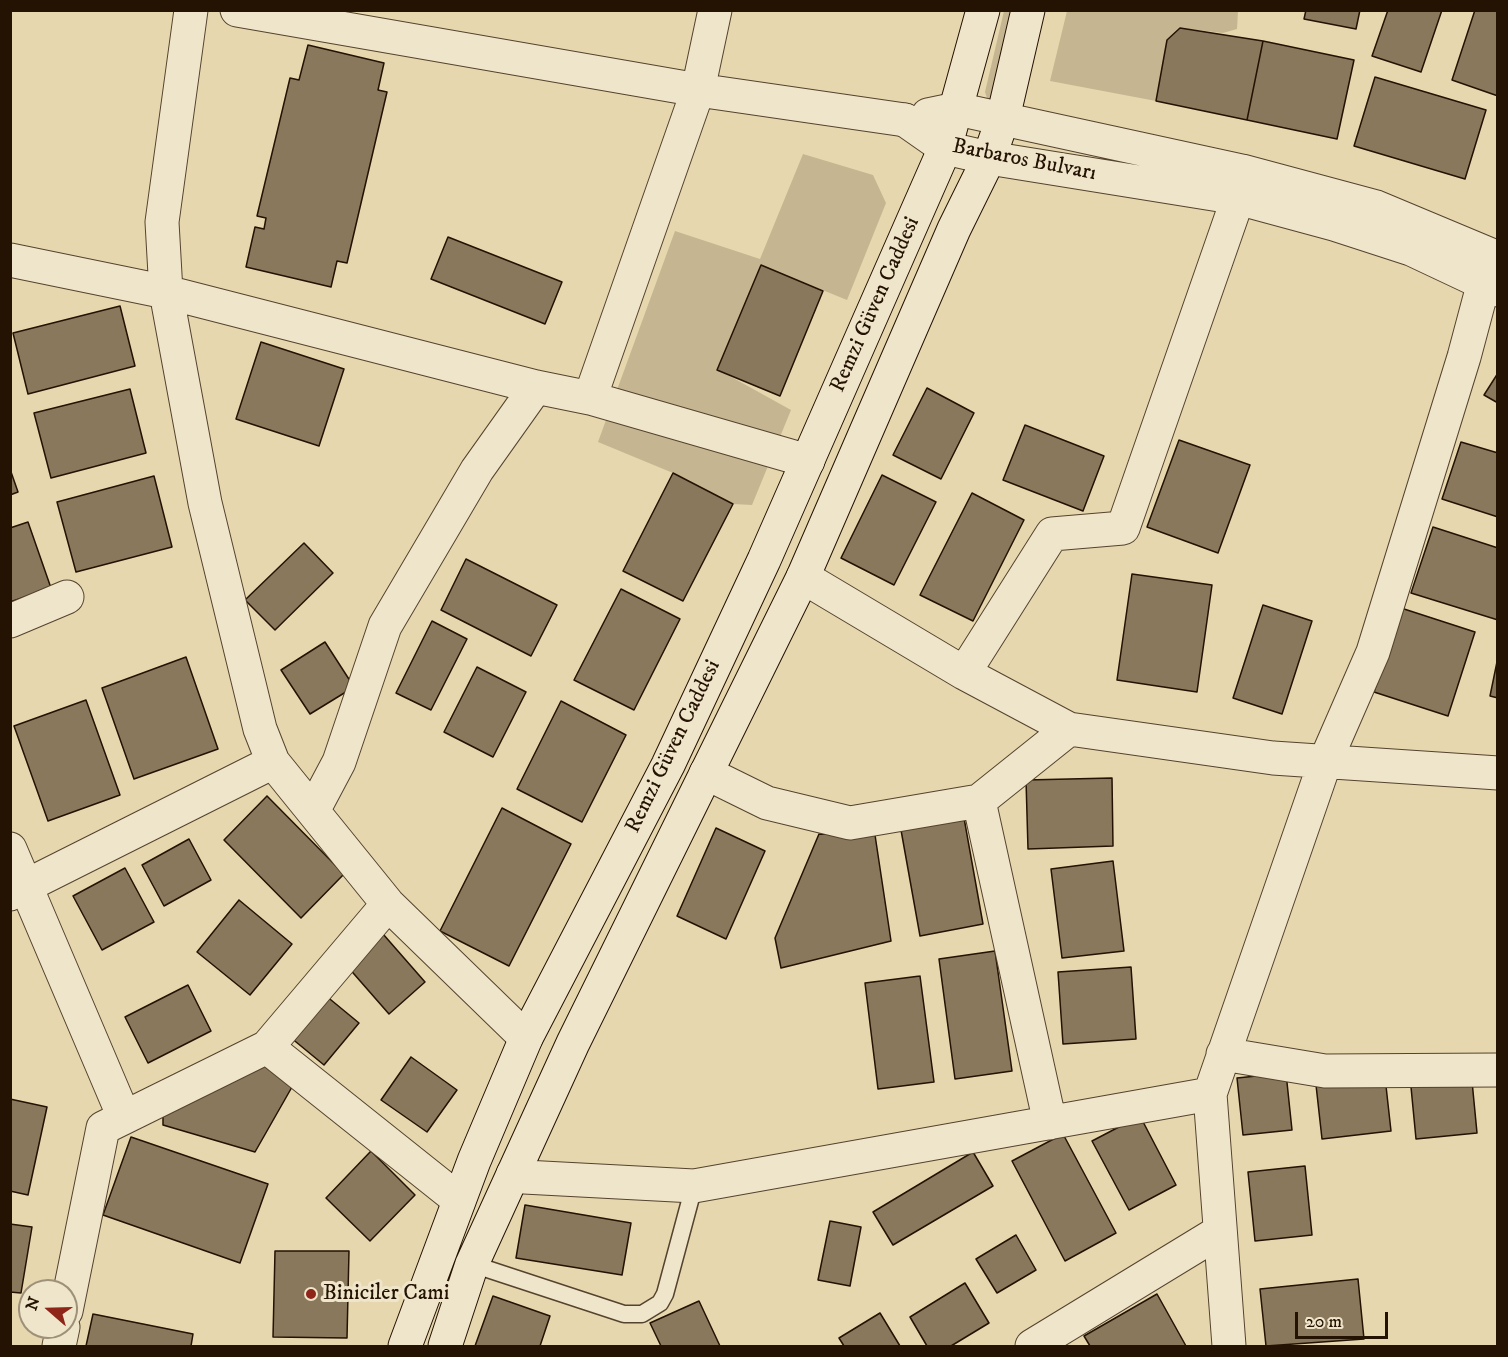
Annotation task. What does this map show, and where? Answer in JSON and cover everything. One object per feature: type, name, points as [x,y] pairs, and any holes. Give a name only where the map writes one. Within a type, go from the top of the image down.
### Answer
[{"type":"street","points":[[190,10],[162,222],[166,292],[206,503],[260,729],[273,762],[388,904],[526,1038]]},
{"type":"street","points":[[237,10],[698,90],[905,120]]},
{"type":"street","points":[[590,398],[698,90],[715,10]]},
{"type":"street","name":"Remzi Güven Caddesi","points":[[405,1347],[459,1200],[526,1038],[668,765],[808,461],[945,148],[983,10]]},
{"type":"street","name":"Remzi Güven Caddesi","points":[[445,1347],[472,1264],[513,1174],[573,1043],[803,577],[954,229],[989,158],[1002,118],[1028,10]]},
{"type":"street","name":"Barbaros Bulvarı","points":[[905,120],[957,109],[1242,171],[1376,207],[1495,268]]},
{"type":"street","name":"Barbaros Bulvarı","points":[[905,120],[945,148],[989,158],[1238,198],[1334,224],[1411,249],[1495,268]]},
{"type":"street","points":[[964,673],[1053,534],[1123,528],[1238,198]]},
{"type":"street","points":[[10,260],[166,292],[536,387],[590,398],[808,461]]},
{"type":"street","points":[[1229,1347],[1210,1094],[1325,762],[1373,652],[1464,357],[1495,268]]},
{"type":"street","points":[[313,811],[339,762],[385,626],[477,470],[536,387]]},
{"type":"street","points":[[803,577],[964,673],[1069,729],[1273,758],[1497,773]]},
{"type":"street","points":[[10,621],[67,597]]},
{"type":"street","points":[[706,773],[767,803],[850,823],[979,801],[1069,729]]},
{"type":"street","points":[[19,890],[273,762]]},
{"type":"street","points":[[979,801],[1050,1123]]},
{"type":"street","points":[[10,849],[19,890],[124,1117]]},
{"type":"street","points":[[72,1279],[103,1128],[267,1047],[388,904]]},
{"type":"street","points":[[267,1047],[459,1200]]},
{"type":"street","points":[[1223,1054],[1325,1071],[1497,1070]]},
{"type":"street","points":[[513,1174],[524,1177],[694,1186],[1210,1094]]},
{"type":"street","points":[[1032,1347],[1219,1232]]},
{"type":"lane","points":[[472,1264],[624,1314],[642,1314],[660,1304],[665,1294],[694,1186]]},
{"type":"shaded area","points":[[1004,11],[1019,11],[992,100],[987,98],[985,92]]},
{"type":"shaded area","points":[[1067,11],[1238,11],[1237,29],[1223,33],[1180,28],[1167,40],[1156,101],[1050,81]]},
{"type":"shaded area","points":[[803,154],[873,175],[886,203],[847,300],[761,265],[717,369],[791,410],[752,505],[733,504],[673,473],[598,442],[675,231],[760,259]]},
{"type":"building","points":[[1306,10],[1360,10],[1356,29],[1304,19]]},
{"type":"building","points":[[1388,10],[1442,10],[1421,72],[1372,56]]},
{"type":"building","points":[[1475,10],[1498,10],[1498,96],[1452,80]]},
{"type":"building","points":[[1180,28],[1263,41],[1247,120],[1156,101],[1167,40]]},
{"type":"building","points":[[1263,41],[1354,60],[1337,139],[1247,120]]},
{"type":"building","points":[[308,45],[384,63],[378,90],[387,92],[347,263],[337,261],[331,287],[246,267],[255,227],[264,229],[266,218],[257,216],[290,78],[299,80]]},
{"type":"building","points":[[1375,77],[1486,110],[1465,179],[1354,146]]},
{"type":"building","points":[[448,237],[562,282],[545,324],[431,279]]},
{"type":"building","points":[[761,265],[823,291],[780,396],[717,370]]},
{"type":"building","points":[[120,306],[135,366],[28,394],[13,333]]},
{"type":"building","points":[[261,342],[344,369],[319,446],[236,419]]},
{"type":"building","points":[[1498,373],[1498,403],[1484,395]]},
{"type":"building","points":[[927,388],[974,413],[941,479],[893,455]]},
{"type":"building","points":[[130,389],[146,453],[51,478],[34,413]]},
{"type":"building","points":[[1025,425],[1104,456],[1083,511],[1003,480]]},
{"type":"building","points":[[1179,440],[1250,465],[1218,553],[1147,527]]},
{"type":"building","points":[[1461,442],[1498,453],[1498,517],[1442,499]]},
{"type":"building","points":[[10,469],[18,492],[10,495]]},
{"type":"building","points":[[673,473],[733,504],[683,601],[623,571]]},
{"type":"building","points":[[882,475],[936,502],[894,585],[841,558]]},
{"type":"building","points":[[154,476],[172,547],[76,572],[57,502]]},
{"type":"building","points":[[972,493],[1024,520],[973,621],[920,595]]},
{"type":"building","points":[[28,522],[51,588],[10,602],[10,528]]},
{"type":"building","points":[[1433,527],[1498,548],[1498,620],[1411,593]]},
{"type":"building","points":[[304,543],[333,573],[275,630],[245,600]]},
{"type":"building","points":[[466,559],[557,605],[531,656],[441,610]]},
{"type":"building","points":[[1132,574],[1212,585],[1197,692],[1117,680]]},
{"type":"building","points":[[621,589],[680,619],[634,710],[574,680]]},
{"type":"building","points":[[1263,605],[1312,621],[1282,714],[1233,698]]},
{"type":"building","points":[[1401,608],[1475,632],[1448,716],[1374,692]]},
{"type":"building","points":[[432,621],[467,639],[431,710],[396,693]]},
{"type":"building","points":[[325,642],[354,687],[310,714],[281,670]]},
{"type":"building","points":[[186,657],[218,749],[134,779],[102,688]]},
{"type":"building","points":[[1498,657],[1498,698],[1490,696]]},
{"type":"building","points":[[477,667],[526,692],[493,757],[444,732]]},
{"type":"building","points":[[86,700],[120,795],[48,821],[14,726]]},
{"type":"building","points":[[561,701],[626,735],[582,822],[517,789]]},
{"type":"building","points":[[1112,778],[1113,846],[1028,849],[1026,780]]},
{"type":"building","points":[[267,796],[344,874],[301,918],[224,840]]},
{"type":"building","points":[[502,808],[571,844],[509,966],[440,931]]},
{"type":"building","points":[[964,818],[983,924],[920,936],[901,830]]},
{"type":"building","points":[[716,828],[765,851],[726,939],[677,916]]},
{"type":"building","points":[[819,834],[875,835],[891,941],[781,968],[775,938]]},
{"type":"building","points":[[189,839],[211,880],[164,906],[142,865]]},
{"type":"building","points":[[1113,861],[1124,951],[1062,958],[1051,869]]},
{"type":"building","points":[[125,868],[154,922],[102,950],[73,896]]},
{"type":"building","points":[[239,900],[292,944],[250,995],[197,952]]},
{"type":"building","points":[[383,934],[425,982],[389,1014],[347,966]]},
{"type":"building","points":[[995,951],[1012,1071],[955,1079],[939,959]]},
{"type":"building","points":[[1131,967],[1136,1039],[1063,1044],[1058,972]]},
{"type":"building","points":[[920,976],[934,1082],[878,1089],[865,983]]},
{"type":"building","points":[[188,985],[211,1031],[148,1063],[125,1017]]},
{"type":"building","points":[[325,995],[359,1023],[324,1065],[290,1037]]},
{"type":"building","points":[[411,1057],[457,1090],[427,1132],[381,1100]]},
{"type":"building","points":[[259,1062],[292,1087],[255,1152],[163,1125],[163,1108]]},
{"type":"building","points":[[1286,1073],[1292,1130],[1243,1135],[1237,1078]]},
{"type":"building","points":[[1385,1077],[1391,1131],[1322,1139],[1316,1085]]},
{"type":"building","points":[[1472,1081],[1477,1133],[1416,1139],[1411,1087]]},
{"type":"building","points":[[10,1099],[47,1107],[28,1195],[10,1191]]},
{"type":"building","points":[[1140,1116],[1176,1185],[1129,1210],[1092,1141]]},
{"type":"building","points":[[1063,1134],[1116,1233],[1065,1261],[1012,1161]]},
{"type":"building","points":[[131,1137],[268,1184],[240,1263],[103,1215]]},
{"type":"building","points":[[371,1151],[415,1195],[370,1241],[326,1198]]},
{"type":"building","points":[[973,1152],[993,1186],[893,1245],[873,1212]]},
{"type":"building","points":[[1305,1166],[1312,1235],[1255,1241],[1248,1172]]},
{"type":"building","points":[[525,1205],[631,1223],[622,1275],[516,1258]]},
{"type":"building","points":[[830,1221],[861,1227],[850,1286],[818,1280]]},
{"type":"building","points":[[10,1224],[32,1227],[23,1279],[18,1279],[18,1293],[10,1292]]},
{"type":"building","points":[[1016,1235],[1036,1270],[997,1293],[976,1259]]},
{"type":"building","name":"Biniciler Cami","points":[[275,1251],[349,1251],[347,1338],[273,1337]]},
{"type":"building","points":[[1358,1279],[1364,1339],[1266,1346],[1260,1289]]},
{"type":"building","points":[[965,1283],[989,1323],[951,1346],[927,1346],[910,1317]]},
{"type":"building","points":[[1157,1294],[1186,1346],[1090,1346],[1084,1336]]},
{"type":"building","points":[[493,1296],[550,1316],[540,1346],[475,1346]]},
{"type":"building","points":[[699,1301],[720,1346],[661,1346],[650,1323]]},
{"type":"building","points":[[880,1313],[900,1346],[844,1346],[839,1338]]},
{"type":"building","points":[[93,1314],[193,1334],[191,1346],[86,1346]]},
{"type":"place","name":"Biniciler Cami","points":[[311,1294]]}]
